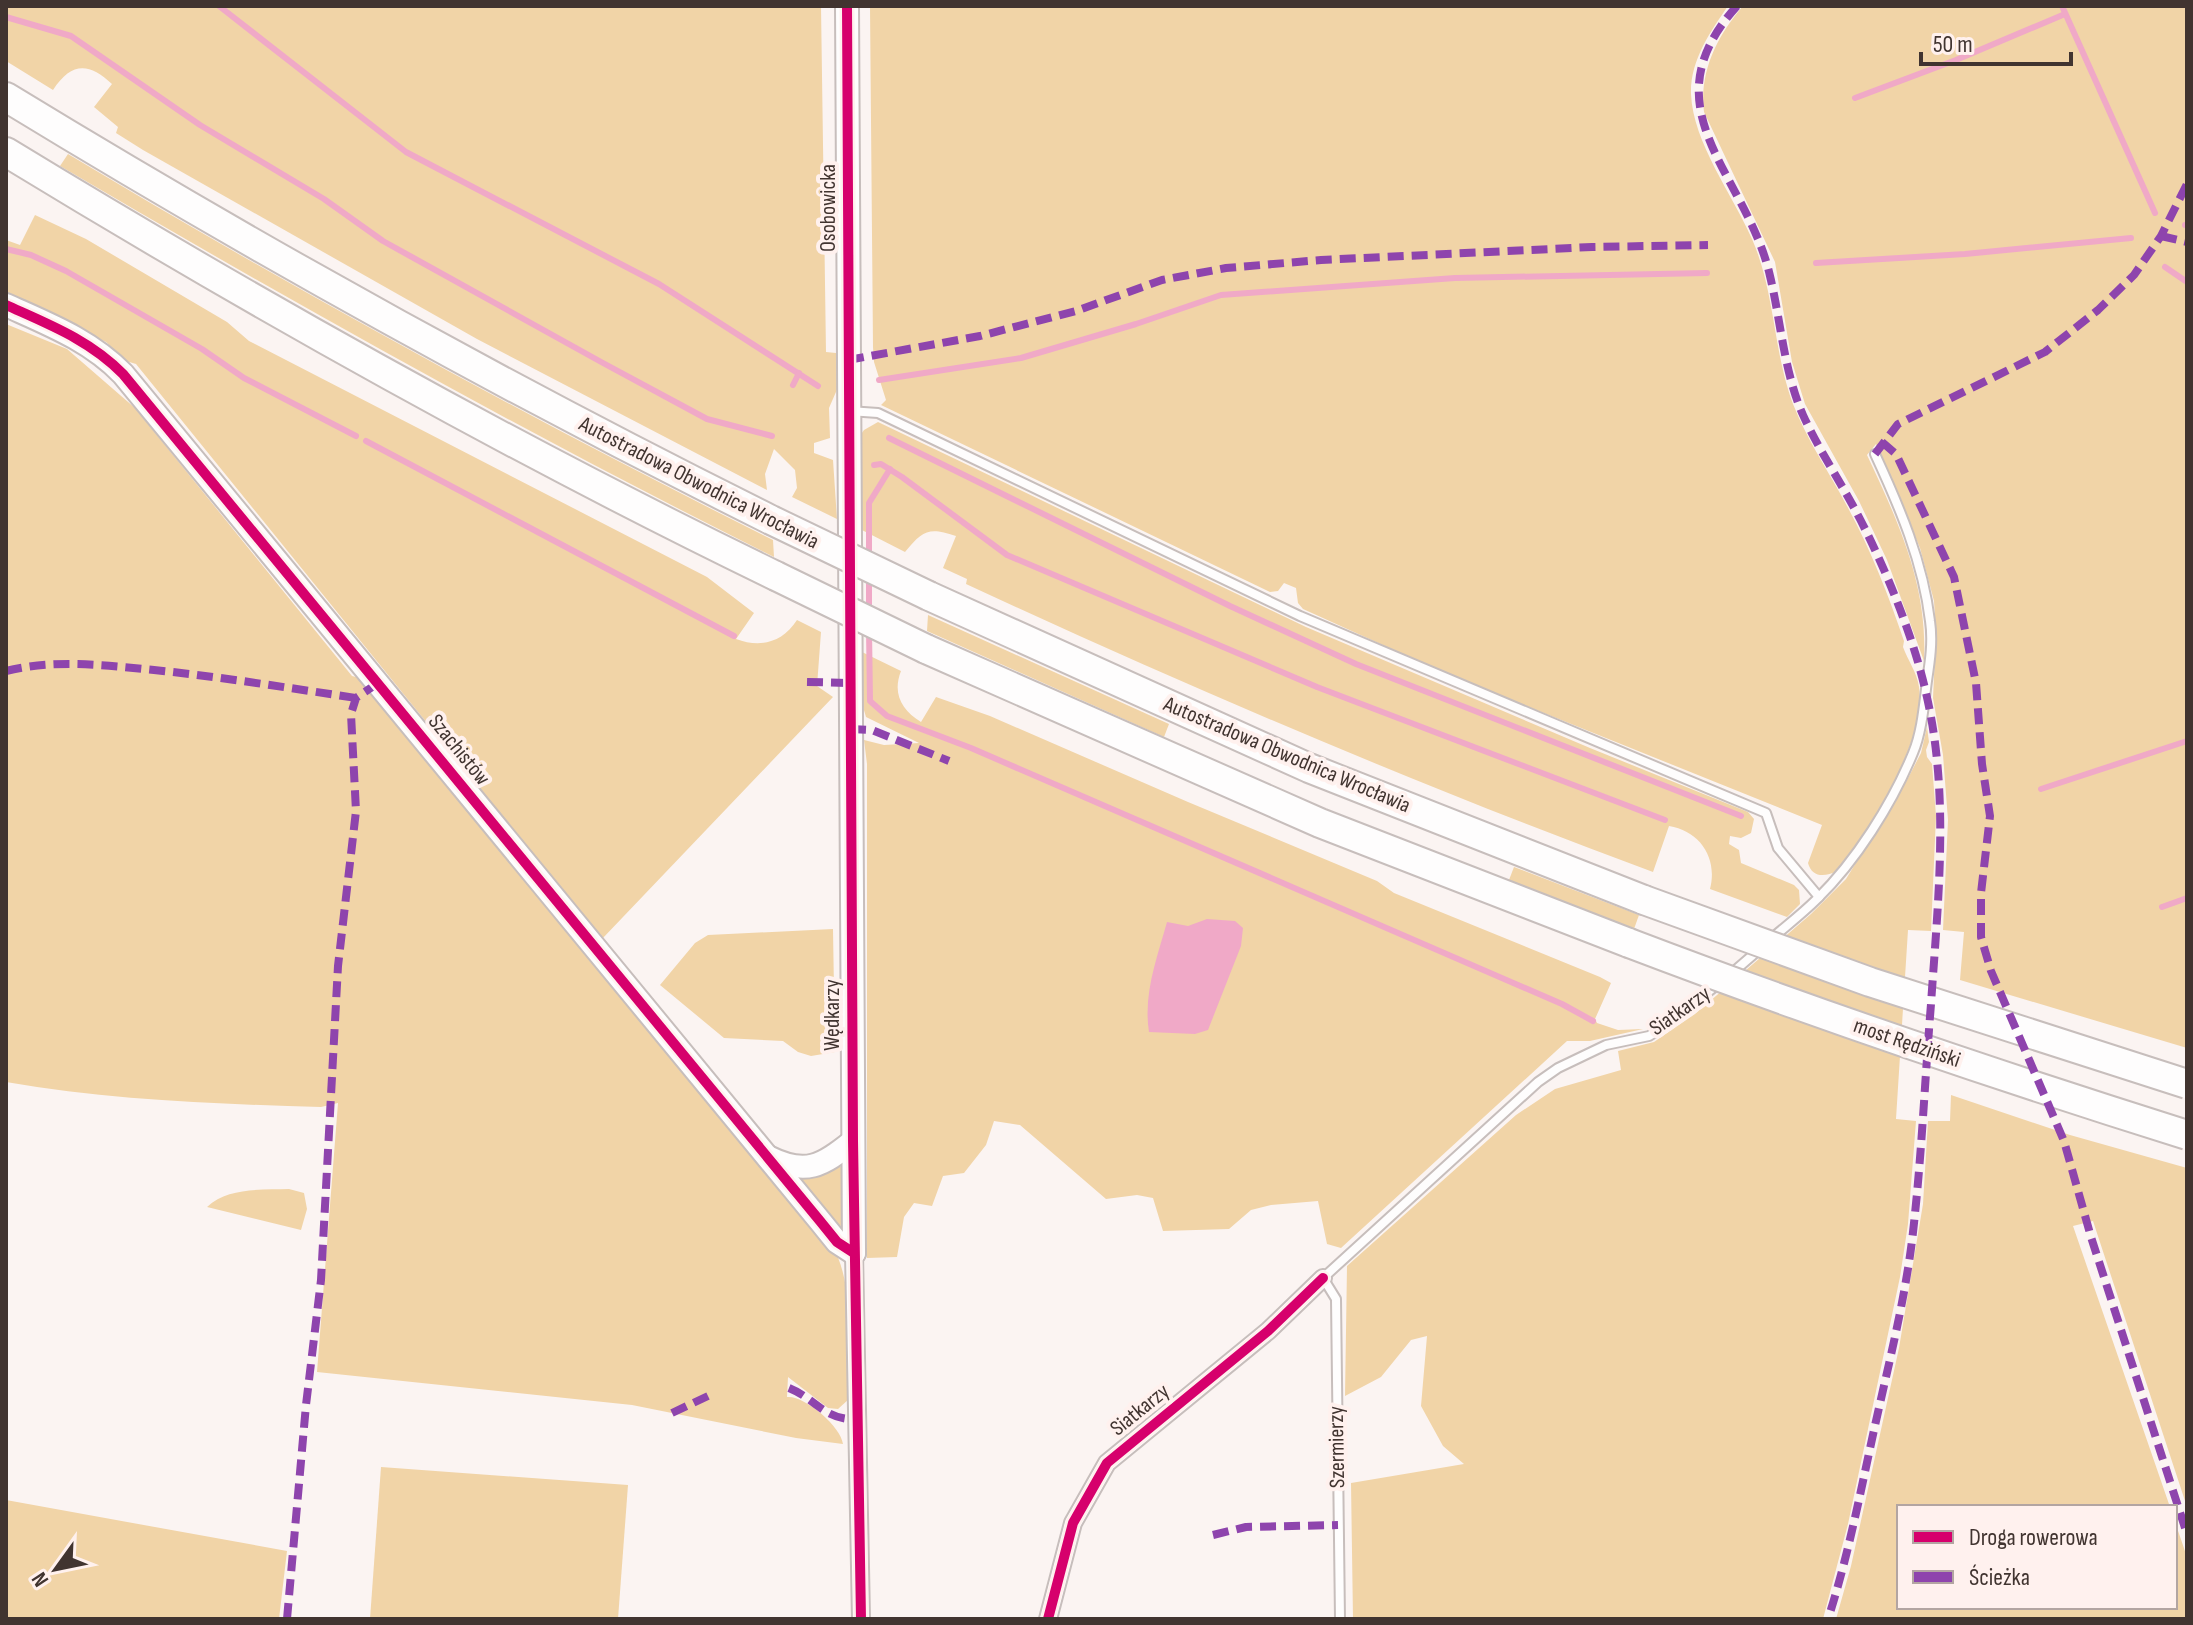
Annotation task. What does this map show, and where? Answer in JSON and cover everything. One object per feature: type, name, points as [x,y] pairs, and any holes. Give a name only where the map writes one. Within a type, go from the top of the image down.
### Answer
[{"type":"highway","name":"Autostradowa Obwodnica Wrocławia","points":[[6,97],[366,309],[649,460],[771,520],[929,596],[1309,768],[1644,900]]},
{"type":"highway","name":"most Rędziński","points":[[6,152],[351,355],[643,511],[926,649],[1320,823],[1629,943],[1758,992],[2020,1083],[2187,1135]]},
{"type":"highway","name":"most Rędziński","points":[[1644,900],[1870,982],[2187,1084]]},
{"type":"street","name":"Osobowicka","points":[[847,6],[849,411]]},
{"type":"street","name":"Szachistów","points":[[6,305],[82,340],[104,355],[123,374],[837,1242],[854,1253]]},
{"type":"street","name":"Wędkarzy","points":[[849,411],[854,1253],[861,1619]]},
{"type":"street","points":[[767,1157],[792,1167],[809,1168],[825,1162],[853,1141]]},
{"type":"street","name":"Siatkarzy","points":[[1048,1619],[1073,1523],[1107,1463],[1268,1331],[1323,1278]]},
{"type":"lane","points":[[849,411],[878,413],[1300,616],[1766,813],[1778,848],[1819,897]]},
{"type":"lane","name":"Siatkarzy","points":[[1323,1278],[1538,1082],[1558,1068],[1606,1045],[1649,1036],[1667,1025],[1819,897],[1853,858],[1880,816],[1914,751],[1928,677],[1931,624],[1917,558],[1902,512],[1875,454]]},
{"type":"lane","name":"Szermierzy","points":[[1323,1278],[1336,1299],[1340,1619]]},
{"type":"shaded area","points":[[6,6],[821,6],[826,352],[836,353],[839,385],[829,408],[830,438],[814,443],[814,453],[833,460],[837,519],[792,497],[797,488],[795,470],[774,449],[765,474],[767,490],[477,339],[143,150],[116,133],[118,127],[94,107],[112,84],[104,77],[81,68],[67,74],[53,90],[6,61]]},
{"type":"shaded area","points":[[870,6],[1728,6],[1708,37],[1694,70],[1691,94],[1693,112],[1706,150],[1760,259],[1781,363],[1793,404],[1871,556],[1892,606],[1904,641],[1903,647],[1919,687],[1919,708],[1905,758],[1880,809],[1837,871],[1816,874],[1808,863],[1822,825],[1447,674],[1303,609],[1298,603],[1296,588],[1284,583],[1278,591],[1270,592],[881,405],[886,400],[874,362],[873,347]]},
{"type":"shaded area","points":[[1743,6],[2187,6],[2187,1048],[1960,980],[1964,932],[1943,930],[1948,820],[1943,755],[1933,698],[1934,601],[1920,548],[1876,444],[1867,455],[1909,554],[1921,606],[1924,661],[1887,560],[1859,501],[1805,404],[1792,362],[1775,262],[1704,112],[1704,83],[1712,55]]},
{"type":"shaded area","points":[[68,154],[241,256],[417,354],[773,540],[774,557],[503,416],[237,268],[60,166]]},
{"type":"shaded area","points":[[35,215],[86,239],[227,322],[249,341],[707,577],[754,613],[736,639],[754,643],[770,642],[785,634],[797,620],[821,632],[817,686],[833,697],[602,939],[136,364],[126,361],[106,342],[6,295],[6,240],[20,245]]},
{"type":"shaded area","points":[[6,324],[67,349],[135,408],[352,676],[360,678],[832,1245],[840,1262],[848,1300],[849,1399],[838,1409],[828,1408],[788,1377],[787,1397],[803,1401],[821,1413],[836,1429],[843,1444],[796,1438],[632,1405],[317,1372],[338,1103],[321,1107],[163,1100],[6,1082]]},
{"type":"shaded area","points":[[878,422],[1306,627],[1748,812],[1754,819],[1751,833],[1741,838],[1730,836],[1729,844],[1739,850],[1741,863],[1794,885],[1799,890],[1800,904],[1787,917],[1710,889],[1709,857],[1698,840],[1680,829],[1669,826],[1653,872],[1393,771],[1136,661],[966,584],[967,579],[943,568],[956,536],[927,532],[905,552],[858,528],[859,437]]},
{"type":"shaded area","points":[[928,615],[1169,724],[1164,737],[927,631]]},
{"type":"shaded area","points":[[862,652],[901,671],[898,679],[900,701],[921,722],[936,697],[990,716],[1377,881],[1394,893],[1600,977],[1611,983],[1595,1019],[1597,1023],[1618,1030],[1643,1029],[1590,1041],[1567,1041],[1341,1248],[1327,1244],[1318,1201],[1251,1210],[1229,1229],[1163,1231],[1153,1198],[1137,1195],[1106,1199],[1020,1125],[994,1121],[986,1145],[964,1173],[943,1176],[932,1206],[914,1203],[904,1217],[897,1257],[867,1258],[867,764],[864,740],[884,745],[919,743],[866,717],[861,700]]},
{"type":"shaded area","points":[[1927,727],[1929,742],[1926,750],[1932,764],[1936,816],[1931,931],[1908,930],[1896,1119],[1916,1121],[1908,1224],[1900,1277],[1848,1524],[1823,1619],[1353,1619],[1351,1483],[1464,1464],[1443,1446],[1421,1406],[1427,1336],[1411,1340],[1381,1377],[1345,1396],[1347,1266],[1516,1115],[1555,1089],[1621,1070],[1618,1051],[1654,1042],[1695,1014],[1811,914],[1846,879],[1907,780],[1921,753]]},
{"type":"shaded area","points":[[1514,867],[1639,915],[1634,929],[1509,880]]},
{"type":"shaded area","points":[[1207,919],[1235,921],[1243,928],[1241,946],[1208,1030],[1195,1034],[1149,1032],[1149,990],[1167,922],[1188,926]]},
{"type":"shaded area","points":[[833,929],[835,1052],[811,1056],[798,1052],[783,1041],[724,1038],[660,985],[695,943],[708,935]]},
{"type":"shaded area","points":[[1951,1095],[2070,1135],[2187,1168],[2187,1507],[2093,1221],[2073,1226],[2169,1505],[1897,1505],[1897,1609],[2177,1609],[2177,1528],[2187,1557],[2187,1619],[1836,1619],[1851,1566],[1899,1348],[1923,1204],[1928,1121],[1950,1121]]},
{"type":"shaded area","points":[[839,1166],[844,1169],[843,1225],[837,1227],[799,1179]]},
{"type":"shaded area","points":[[289,1189],[304,1193],[307,1209],[301,1230],[207,1207],[235,1193]]},
{"type":"shaded area","points":[[381,1467],[628,1485],[618,1619],[370,1619]]},
{"type":"shaded area","points":[[6,1500],[287,1551],[279,1619],[6,1619]]},
{"type":"waterway","points":[[219,6],[406,152],[659,284],[818,386]]},
{"type":"waterway","points":[[2062,6],[2155,213]]},
{"type":"waterway","points":[[1855,98],[2065,14]]},
{"type":"waterway","points":[[6,17],[71,36],[200,125],[324,199],[383,241],[603,363],[707,419],[772,436]]},
{"type":"waterway","points":[[1816,263],[1965,254],[2131,238]]},
{"type":"waterway","points":[[6,249],[31,255],[66,271],[202,349],[244,378],[356,436]]},
{"type":"waterway","points":[[2165,267],[2187,282]]},
{"type":"waterway","points":[[879,380],[1021,358],[1221,295],[1455,278],[1707,273]]},
{"type":"waterway","points":[[793,385],[799,373]]},
{"type":"waterway","points":[[889,438],[1230,606],[1356,664],[1741,816]]},
{"type":"waterway","points":[[366,441],[734,636]]},
{"type":"waterway","points":[[874,465],[881,464],[902,477],[1007,555],[1317,687],[1665,820]]},
{"type":"waterway","points":[[869,558],[869,503],[890,469]]},
{"type":"waterway","points":[[869,577],[869,614]]},
{"type":"waterway","points":[[869,629],[870,701],[887,716],[971,748],[1562,1004],[1593,1021]]},
{"type":"waterway","points":[[2041,789],[2187,741]]},
{"type":"waterway","points":[[2162,907],[2187,898]]},
{"type":"marked path","points":[[1737,6],[1711,43],[1700,77],[1701,110],[1710,141],[1758,239],[1770,276],[1791,382],[1803,415],[1863,525],[1905,621],[1926,693],[1938,770],[1939,887],[1911,1249],[1859,1502],[1828,1619]]},
{"type":"marked path","points":[[1875,454],[1898,424],[2045,352],[2098,310],[2134,275],[2161,236],[2187,184]]},
{"type":"marked path","points":[[2161,236],[2187,242]]},
{"type":"marked path","points":[[848,360],[980,336],[1076,311],[1162,280],[1226,268],[1321,260],[1592,247],[1708,245]]},
{"type":"marked path","points":[[1882,442],[1896,454],[1954,577],[1976,683],[1982,764],[1990,816],[1981,893],[1981,937],[1991,971],[2064,1141],[2091,1237],[2187,1534]]},
{"type":"marked path","points":[[6,671],[61,664],[117,666],[356,698]]},
{"type":"marked path","points":[[807,682],[850,683]]},
{"type":"marked path","points":[[287,1619],[306,1405],[321,1280],[338,966],[356,811],[351,714],[356,698],[378,683]]},
{"type":"marked path","points":[[850,729],[872,730],[949,761]]},
{"type":"marked path","points":[[789,1388],[837,1417],[857,1419]]},
{"type":"marked path","points":[[672,1413],[708,1396]]},
{"type":"marked path","points":[[1213,1535],[1246,1527],[1338,1525]]},
{"type":"cycle path","points":[[847,6],[853,1141],[861,1619]]},
{"type":"cycle path","points":[[6,305],[83,342],[123,374],[837,1242],[854,1253]]},
{"type":"cycle path","points":[[1048,1619],[1073,1523],[1107,1463],[1268,1331],[1323,1278]]}]
